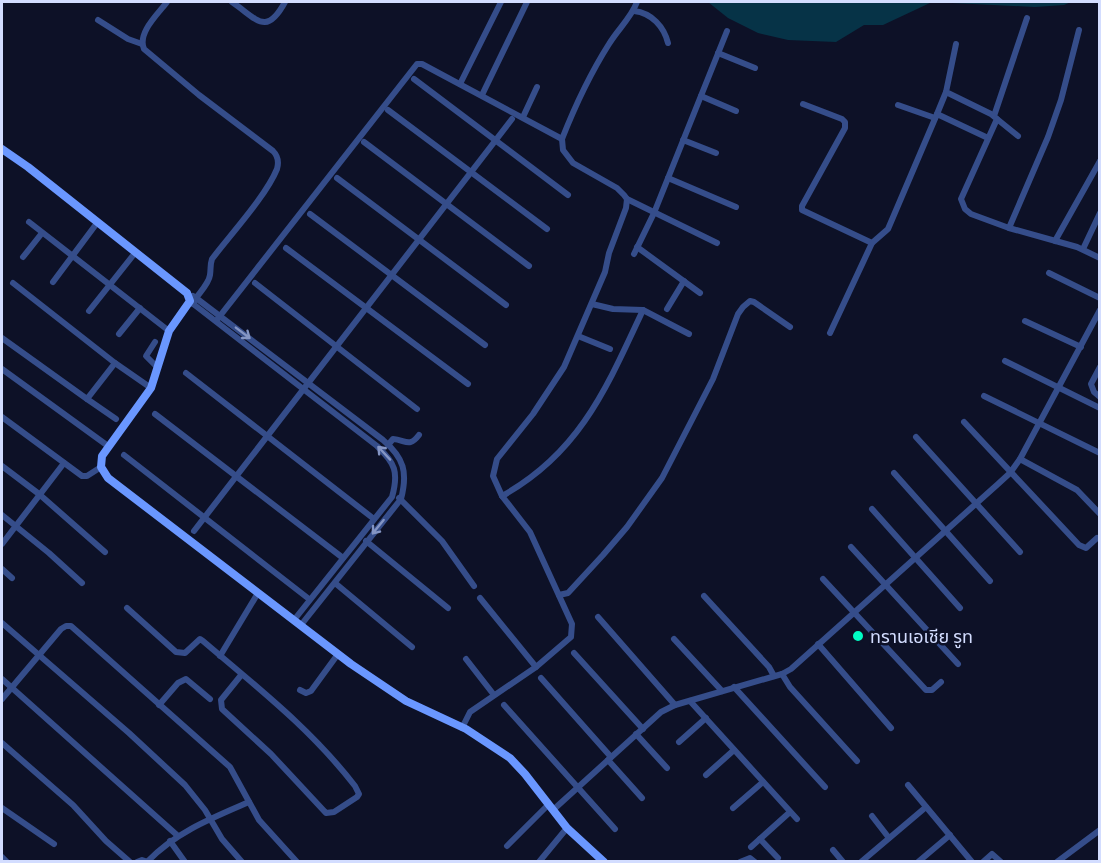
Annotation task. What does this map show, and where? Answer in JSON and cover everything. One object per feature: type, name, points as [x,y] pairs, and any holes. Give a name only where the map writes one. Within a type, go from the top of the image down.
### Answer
[{"type":"street","points":[[167,2],[146,30],[142,44],[144,49],[273,151],[278,161],[277,169],[263,192],[212,259],[210,277],[169,331],[152,388],[108,446],[102,456],[101,467],[108,478],[338,654],[406,701],[462,728],[510,758],[567,828],[604,861]]},
{"type":"street","points":[[232,2],[259,21],[267,23],[272,21],[285,2]]},
{"type":"street","points":[[460,84],[501,2]]},
{"type":"street","points":[[482,95],[527,2]]},
{"type":"street","points":[[638,2],[589,76],[562,139],[563,150],[573,163],[617,188],[627,199],[717,243]]},
{"type":"street","points":[[634,11],[650,17],[659,24],[665,32],[668,43]]},
{"type":"street","points":[[1027,18],[995,118],[961,199],[962,204],[971,214],[1009,228],[1083,249],[1100,258]]},
{"type":"street","points":[[98,20],[128,39],[142,44]]},
{"type":"street","points":[[1009,228],[1048,137],[1061,99],[1079,30]]},
{"type":"street","points":[[700,293],[636,250],[654,213],[727,31]]},
{"type":"street","points":[[830,333],[872,243],[888,229],[946,92],[956,44]]},
{"type":"street","points":[[718,53],[755,68]]},
{"type":"street","points":[[218,318],[417,64],[422,64],[482,95],[562,139]]},
{"type":"street","points":[[414,79],[568,195]]},
{"type":"street","points":[[523,117],[537,87]]},
{"type":"street","points":[[946,92],[995,118],[1018,136]]},
{"type":"street","points":[[701,96],[736,111]]},
{"type":"street","points":[[803,104],[842,119],[845,122],[845,128],[802,210],[872,243]]},
{"type":"street","points":[[898,105],[936,116],[988,138]]},
{"type":"street","points":[[388,110],[547,229]]},
{"type":"street","points":[[194,531],[512,119]]},
{"type":"street","points":[[683,140],[716,153]]},
{"type":"street","points":[[363,142],[529,266]]},
{"type":"street","points":[[2,149],[28,167],[192,299],[309,383],[397,452],[404,469],[404,488],[401,499],[335,582],[298,623]]},
{"type":"street","points":[[1056,241],[1100,161]]},
{"type":"street","points":[[1093,173],[1100,178]]},
{"type":"street","points":[[337,178],[506,305]]},
{"type":"street","points":[[668,178],[736,207]]},
{"type":"street","points":[[462,728],[468,714],[536,667],[571,638],[572,624],[530,532],[501,496],[492,476],[494,465],[553,386],[578,336],[605,272],[627,199]]},
{"type":"street","points":[[1083,249],[1100,213]]},
{"type":"street","points":[[310,214],[485,345]]},
{"type":"street","points":[[29,222],[169,331]]},
{"type":"street","points":[[53,282],[97,224]]},
{"type":"street","points":[[23,257],[42,233]]},
{"type":"street","points":[[286,248],[468,384]]},
{"type":"street","points":[[89,311],[135,253]]},
{"type":"street","points":[[1049,273],[1100,298]]},
{"type":"street","points":[[667,309],[684,281]]},
{"type":"street","points":[[13,283],[115,363],[152,388]]},
{"type":"street","points":[[255,284],[417,409]]},
{"type":"street","points":[[559,595],[568,593],[609,548],[644,505],[662,478],[713,379],[738,314],[743,307],[750,301],[754,302],[790,327]]},
{"type":"street","points":[[591,304],[613,309],[643,310],[689,334]]},
{"type":"street","points":[[119,334],[140,309]]},
{"type":"street","points":[[501,496],[548,465],[576,434],[610,383],[643,310]]},
{"type":"street","points":[[507,846],[661,712],[675,705],[778,675],[791,669],[976,504],[1010,473],[1020,459],[1100,310]]},
{"type":"street","points":[[218,318],[304,390],[377,446],[389,457],[395,470],[396,483],[393,496],[309,599],[298,623]]},
{"type":"street","points":[[1025,321],[1081,347]]},
{"type":"street","points":[[578,336],[610,349]]},
{"type":"street","points":[[2,338],[116,419]]},
{"type":"street","points":[[155,342],[146,356],[158,369]]},
{"type":"street","points":[[1005,361],[1100,408]]},
{"type":"street","points":[[87,399],[115,363]]},
{"type":"street","points":[[1100,367],[1091,384],[1094,392],[1100,397]]},
{"type":"street","points":[[2,369],[108,446]]},
{"type":"street","points":[[186,373],[374,519]]},
{"type":"street","points":[[984,396],[1100,453]]},
{"type":"street","points":[[155,414],[343,558]]},
{"type":"street","points":[[2,417],[82,476],[87,476],[101,467]]},
{"type":"street","points":[[963,422],[1078,545],[1086,548],[1097,538]]},
{"type":"street","points":[[388,445],[393,439],[414,442],[418,435]]},
{"type":"street","points":[[916,437],[1020,552]]},
{"type":"street","points":[[124,456],[309,599]]},
{"type":"street","points":[[1020,459],[1077,490],[1100,514]]},
{"type":"street","points":[[2,544],[64,463]]},
{"type":"street","points":[[2,466],[39,494],[105,552]]},
{"type":"street","points":[[894,473],[990,581]]},
{"type":"street","points":[[393,496],[401,499],[442,542],[474,586]]},
{"type":"street","points":[[872,509],[960,608]]},
{"type":"street","points":[[2,515],[82,584]]},
{"type":"street","points":[[366,541],[448,608]]},
{"type":"street","points":[[851,547],[958,664]]},
{"type":"street","points":[[2,569],[12,578]]},
{"type":"street","points":[[823,579],[926,690],[932,690],[941,682]]},
{"type":"street","points":[[335,582],[412,647]]},
{"type":"street","points":[[220,656],[258,593]]},
{"type":"street","points":[[704,597],[790,687],[856,761]]},
{"type":"street","points":[[480,598],[536,667]]},
{"type":"street","points":[[127,608],[176,652],[184,653],[200,639],[242,674],[300,723],[355,786],[359,794],[357,797],[334,812],[326,813],[271,754],[222,709],[222,700],[242,674]]},
{"type":"street","points":[[598,617],[675,705]]},
{"type":"street","points":[[2,622],[162,762],[197,798],[211,818],[222,840],[242,861]]},
{"type":"street","points":[[2,699],[61,629],[71,626],[230,767],[260,820],[297,861]]},
{"type":"street","points":[[675,639],[722,690]]},
{"type":"street","points":[[818,644],[891,728]]},
{"type":"street","points":[[574,653],[642,729]]},
{"type":"street","points":[[300,690],[306,693],[311,691],[338,654]]},
{"type":"street","points":[[466,659],[495,695]]},
{"type":"street","points":[[541,678],[642,798]]},
{"type":"street","points":[[2,679],[178,836]]},
{"type":"street","points":[[159,705],[178,683],[186,679],[210,699]]},
{"type":"street","points":[[734,687],[825,788]]},
{"type":"street","points":[[690,701],[797,819]]},
{"type":"street","points":[[504,705],[615,829]]},
{"type":"street","points":[[679,742],[706,718]]},
{"type":"street","points":[[636,735],[667,768]]},
{"type":"street","points":[[2,742],[73,805],[106,841],[130,861]]},
{"type":"street","points":[[706,775],[734,750]]},
{"type":"street","points":[[734,808],[763,782]]},
{"type":"street","points":[[908,785],[972,861]]},
{"type":"street","points":[[137,861],[148,861],[178,836],[211,818],[249,802]]},
{"type":"street","points":[[861,861],[926,807]]},
{"type":"street","points":[[2,808],[54,844]]},
{"type":"street","points":[[751,847],[790,812]]},
{"type":"street","points":[[872,816],[889,838]]},
{"type":"street","points":[[538,861],[567,828]]},
{"type":"street","points":[[1057,861],[1100,830]]},
{"type":"street","points":[[918,861],[950,836]]},
{"type":"street","points":[[760,839],[778,858]]},
{"type":"street","points":[[170,841],[185,861]]},
{"type":"street","points":[[833,850],[843,861]]},
{"type":"street","points":[[983,861],[992,854],[1001,861]]},
{"type":"street","points":[[2,857],[7,861]]},
{"type":"street","points":[[740,861],[750,858],[755,861]]},
{"type":"water","points":[[708,2],[932,2],[883,25],[864,25],[836,42],[788,40],[758,33],[728,18]]},
{"type":"water","points":[[932,2],[1071,2],[1064,5],[1035,7]]},
{"type":"place","name":"ทรานเอเชีย รูท","points":[[858,636]]}]
